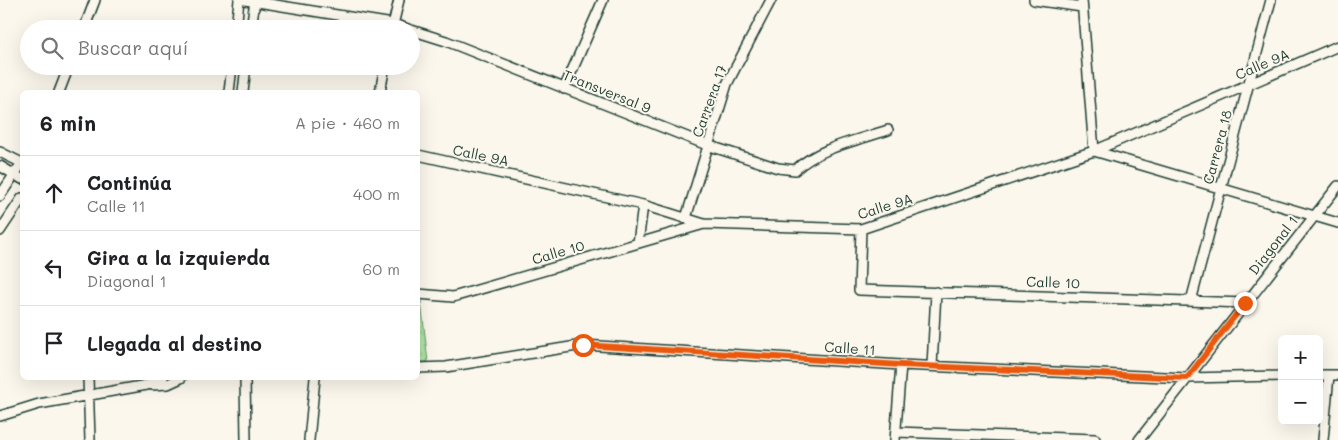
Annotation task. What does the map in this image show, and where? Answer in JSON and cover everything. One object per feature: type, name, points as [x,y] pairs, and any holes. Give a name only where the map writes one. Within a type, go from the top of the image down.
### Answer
[{"type":"street","points":[[87,20],[95,0]]},
{"type":"street","points":[[237,20],[239,0]]},
{"type":"street","points":[[251,0],[251,20]]},
{"type":"street","name":"Transversal 9","points":[[251,0],[360,20]]},
{"type":"street","points":[[394,20],[399,0]]},
{"type":"street","points":[[564,89],[603,0]]},
{"type":"street","name":"Carrera 17","points":[[686,218],[727,84],[771,0]]},
{"type":"street","points":[[1034,0],[1082,3],[1094,151],[1338,223]]},
{"type":"street","name":"Carrera 18","points":[[1191,301],[1270,0]]},
{"type":"street","name":"Transversal 9","points":[[420,32],[708,145],[778,168],[795,170],[806,160],[819,153],[888,130]]},
{"type":"street","name":"Calle 9A","points":[[420,155],[643,205],[704,224],[861,230],[1094,151],[1338,46]]},
{"type":"street","points":[[60,90],[66,75]]},
{"type":"street","points":[[229,90],[231,75]]},
{"type":"street","points":[[242,90],[245,75]]},
{"type":"street","points":[[380,90],[383,75]]},
{"type":"street","points":[[0,152],[20,162]]},
{"type":"street","points":[[0,166],[18,177],[0,196]]},
{"type":"street","name":"Diagonal 1","points":[[1139,440],[1338,186]]},
{"type":"street","points":[[0,230],[20,201]]},
{"type":"street","points":[[638,244],[643,205]]},
{"type":"street","name":"Calle 10","points":[[420,294],[453,297],[704,224]]},
{"type":"street","name":"Calle 10","points":[[861,230],[859,290],[1245,303]]},
{"type":"street","points":[[932,366],[936,292]]},
{"type":"street","name":"Calle 11","points":[[420,368],[446,368],[583,345],[901,365],[1187,378],[1278,376]]},
{"type":"street","points":[[901,365],[895,436],[1095,439]]},
{"type":"street","points":[[1323,440],[1334,375]]},
{"type":"street","points":[[88,380],[90,440]]},
{"type":"street","points":[[147,385],[158,380]]},
{"type":"street","points":[[0,416],[38,404],[88,397],[147,385],[168,384],[177,380]]},
{"type":"street","points":[[246,380],[246,440]]},
{"type":"street","points":[[309,440],[315,380]]},
{"type":"green space","points":[[420,301],[421,301],[428,362],[420,362]]},
{"type":"route","points":[[583,345],[901,365],[1187,378],[1245,303]]}]
